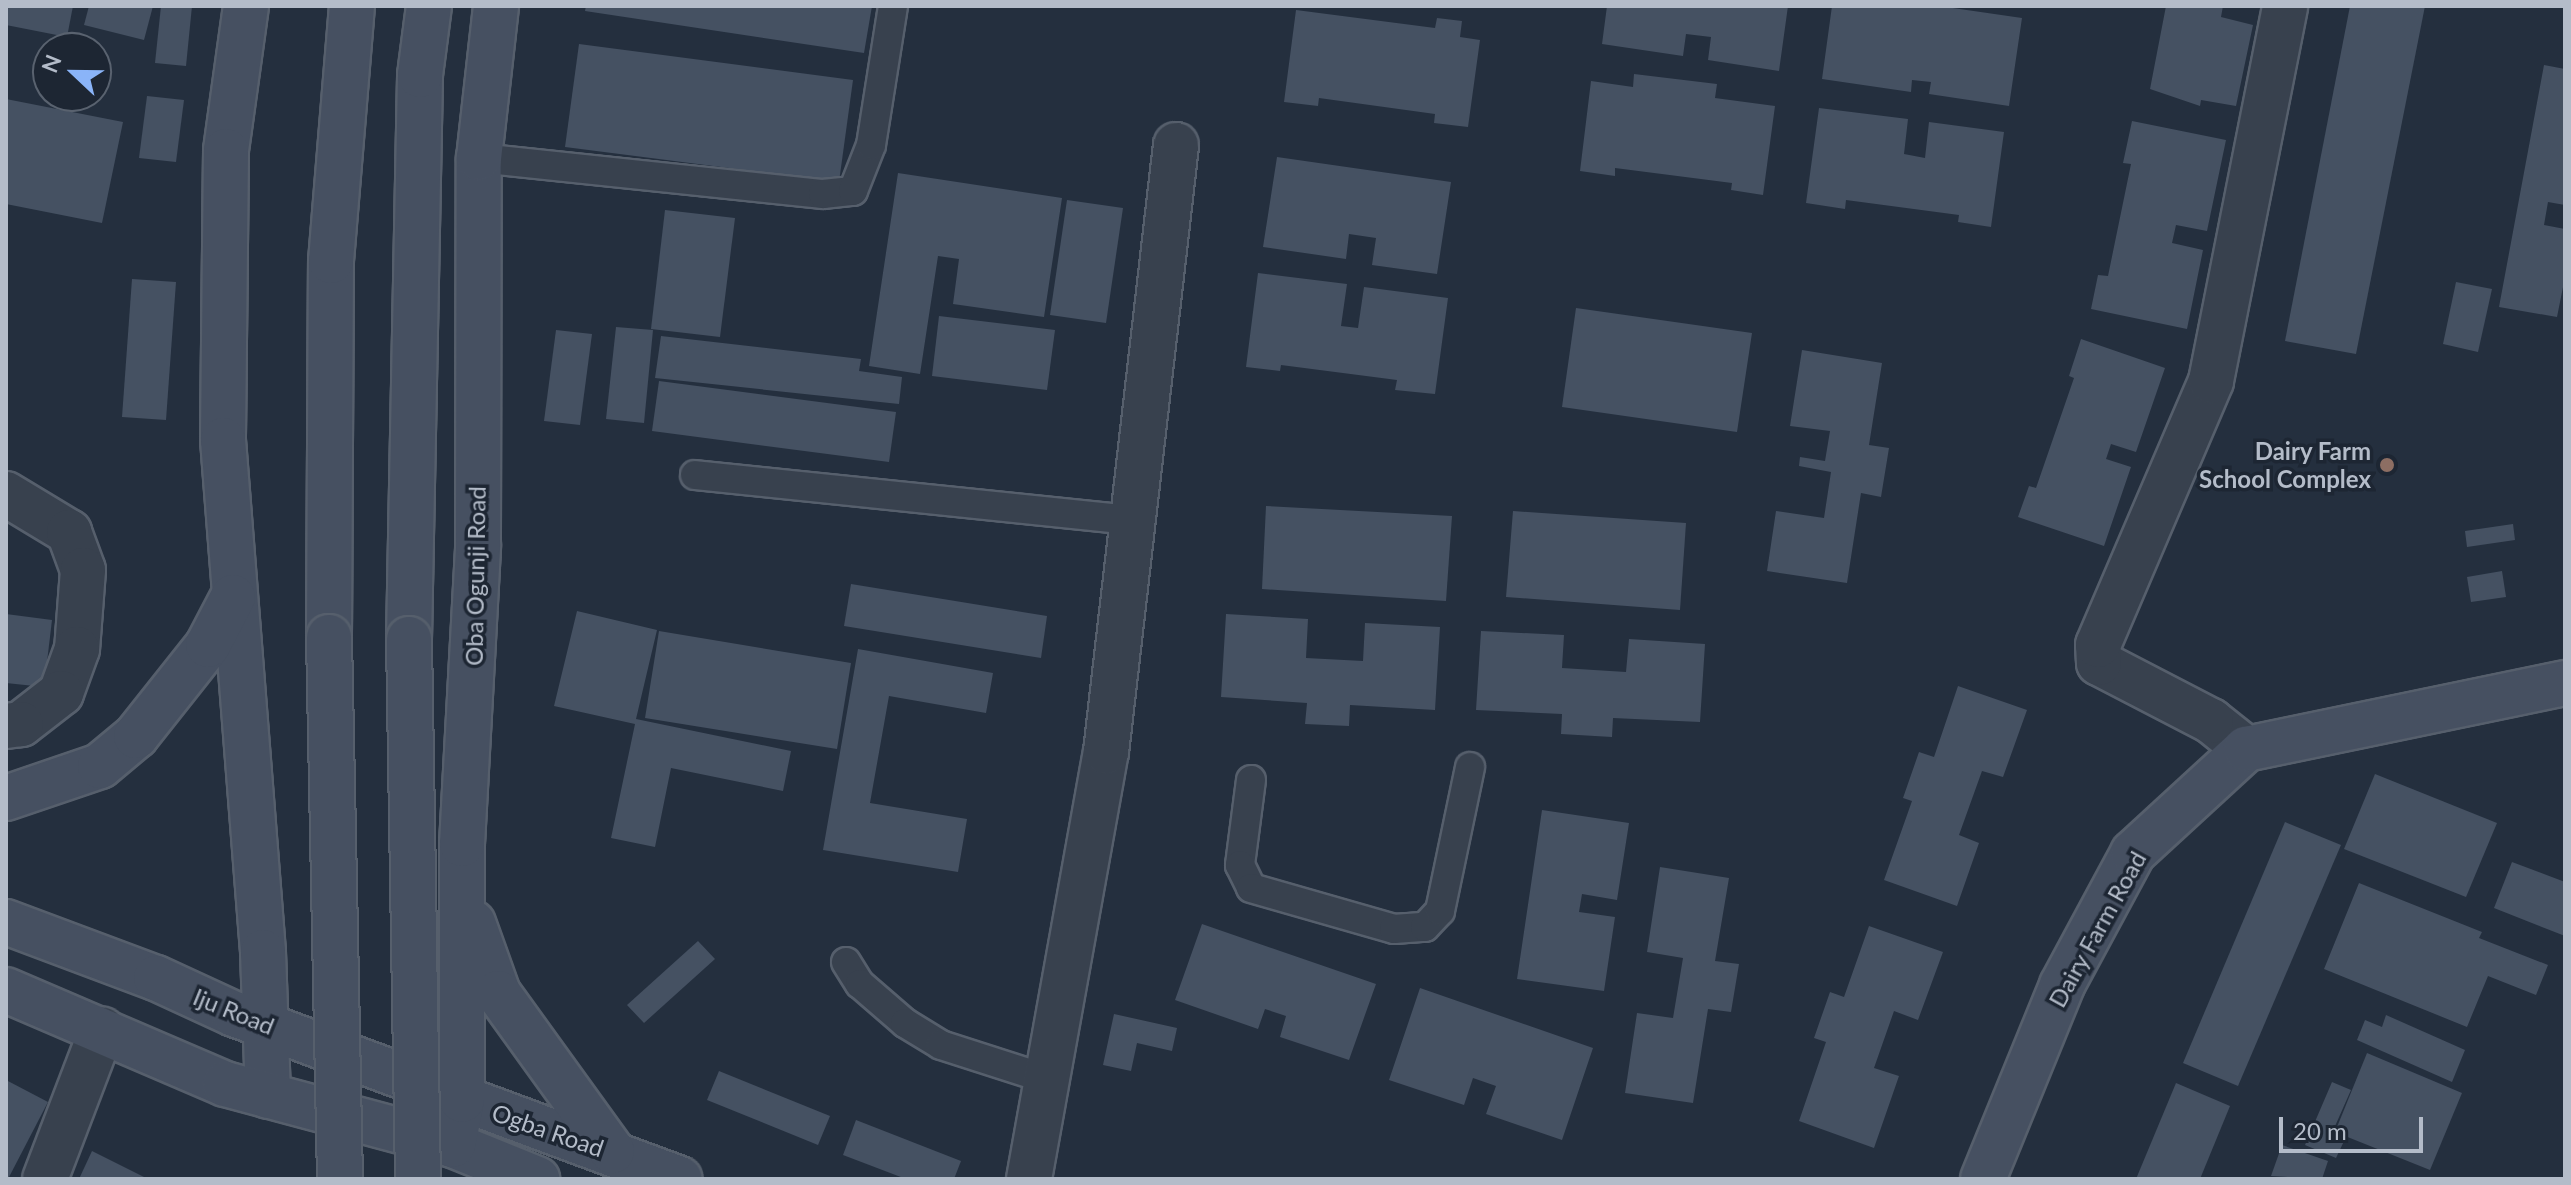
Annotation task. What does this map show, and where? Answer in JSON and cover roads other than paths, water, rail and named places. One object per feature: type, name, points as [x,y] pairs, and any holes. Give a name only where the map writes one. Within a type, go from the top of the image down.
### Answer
[{"type":"main road","points":[[246,6],[226,151],[223,440],[233,597],[263,939],[268,1096]]},
{"type":"main road","points":[[340,1179],[329,637],[331,261],[352,6]]},
{"type":"main road","points":[[418,1179],[409,639],[420,75],[429,6]]},
{"type":"main road","name":"Oba Ogunji Road","points":[[453,1145],[462,1100],[462,844],[478,544],[479,158],[496,6]]},
{"type":"main road","points":[[6,798],[100,766],[136,736],[208,645],[233,597]]},
{"type":"main road","points":[[2246,749],[2565,683]]},
{"type":"main road","name":"Dairy Farm Road","points":[[1983,1179],[2062,985],[2133,853],[2246,749]]},
{"type":"main road","points":[[462,844],[472,919],[498,993],[612,1151]]},
{"type":"main road","name":"Iju Road","points":[[6,922],[462,1100]]},
{"type":"main road","points":[[6,990],[225,1084],[453,1145]]},
{"type":"main road","name":"Ogba Road","points":[[462,1100],[571,1141],[612,1151],[679,1179]]},
{"type":"main road","name":"Ogba Road","points":[[453,1145],[537,1179]]},
{"type":"street","points":[[2246,749],[2211,721],[2099,663],[2098,645],[2211,381],[2285,6]]},
{"type":"street","points":[[1029,1179],[1106,752],[1129,520],[1176,145]]},
{"type":"street","points":[[6,494],[69,532],[83,570],[77,649],[61,693],[21,724],[6,726]]},
{"type":"street","points":[[45,1179],[102,1030]]},
{"type":"lane","points":[[479,158],[823,194],[853,191],[871,145],[893,6]]},
{"type":"lane","points":[[695,475],[1129,520]]},
{"type":"lane","points":[[1251,780],[1240,865],[1251,888],[1394,929],[1425,927],[1440,911],[1470,767]]},
{"type":"lane","points":[[846,962],[860,984],[882,1004],[941,1045],[1047,1079]]},
{"type":"place","name":"Dairy Farm School Complex","points":[[2387,465]]}]
